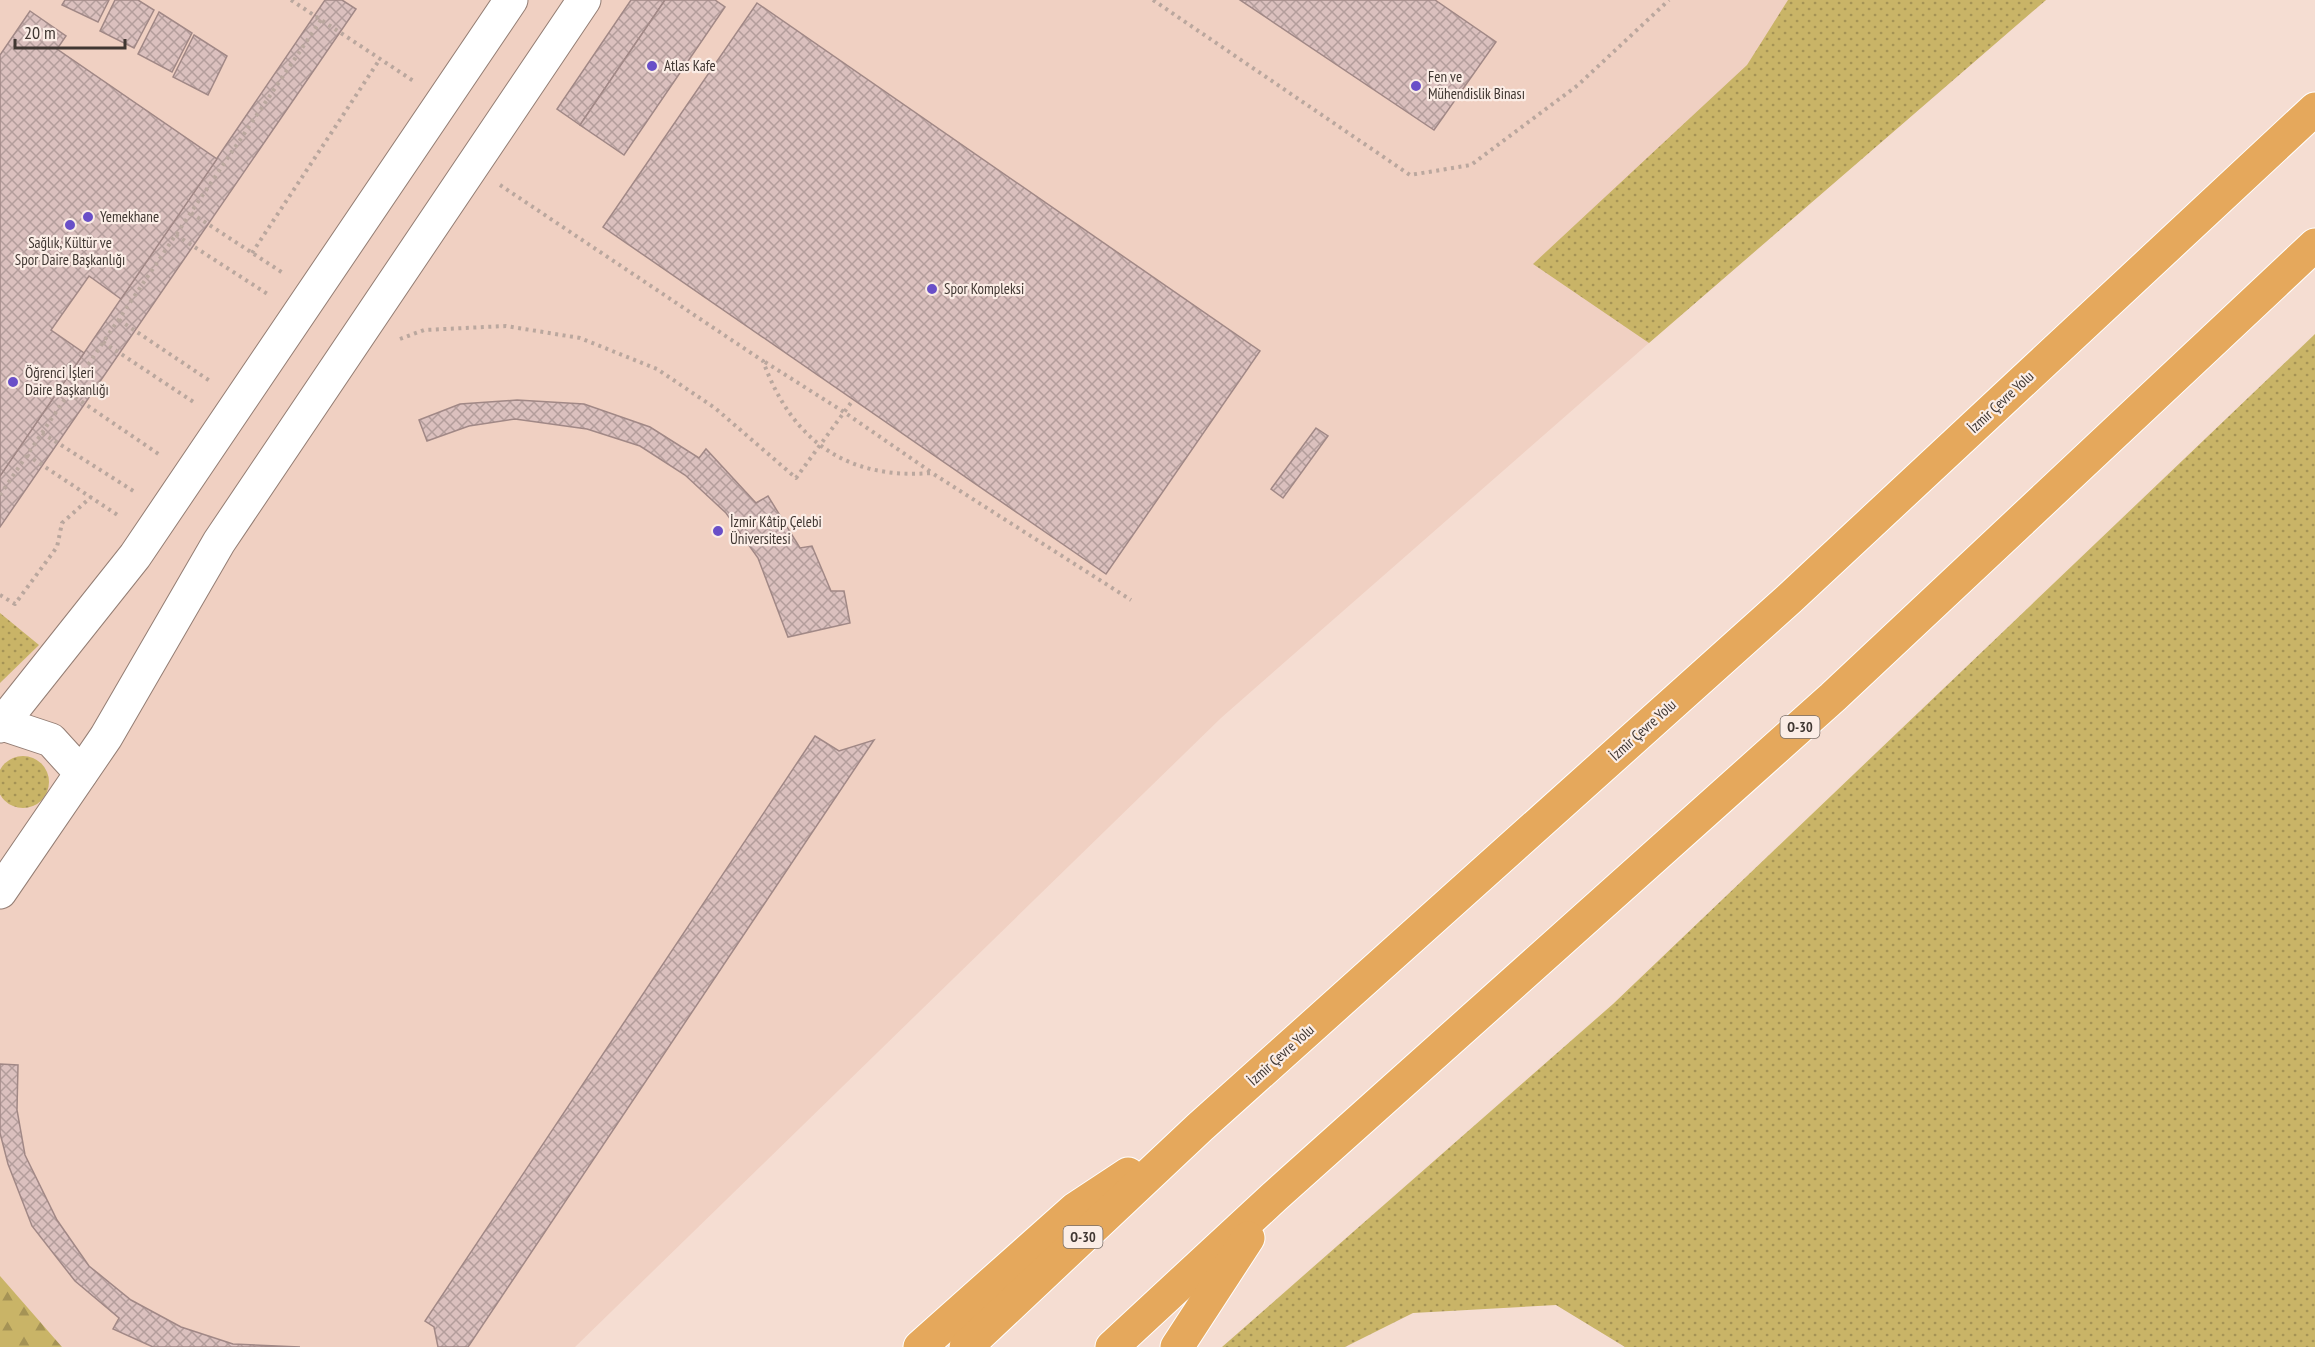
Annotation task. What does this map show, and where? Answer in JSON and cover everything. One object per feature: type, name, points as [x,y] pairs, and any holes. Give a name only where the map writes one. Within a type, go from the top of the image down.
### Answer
[{"type":"highway","name":"İzmir Çevre Yolu","points":[[966,1347],[1200,1127],[1789,599],[2315,109]]},
{"type":"highway","name":"O-30","points":[[1112,1347],[1274,1197],[1833,697],[2315,245]]},
{"type":"highway","points":[[920,1347],[1075,1209],[1200,1127]]},
{"type":"highway","points":[[1177,1347],[1274,1197]]},
{"type":"street","points":[[81,773],[51,740],[1,724],[135,556],[511,0]]},
{"type":"street","points":[[2,877],[106,737],[219,542],[584,0]]},
{"type":"path","points":[[291,0],[443,100]]},
{"type":"path","points":[[301,6],[305,0]]},
{"type":"path","points":[[1153,0],[1410,175],[1471,165],[1578,85],[1669,0]]},
{"type":"path","points":[[0,495],[321,20]]},
{"type":"path","points":[[252,253],[380,59]]},
{"type":"path","points":[[472,166],[763,361],[1131,600]]},
{"type":"path","points":[[191,213],[252,253],[306,303]]},
{"type":"path","points":[[176,235],[306,303]]},
{"type":"path","points":[[119,320],[232,412]]},
{"type":"path","points":[[393,341],[424,330],[506,326],[580,338],[657,369],[715,408],[796,478],[853,400]]},
{"type":"path","points":[[104,342],[232,412]]},
{"type":"path","points":[[763,361],[772,386],[784,408],[820,445],[840,458],[885,473],[908,475],[932,472]]},
{"type":"path","points":[[69,393],[189,475]]},
{"type":"path","points":[[42,433],[157,523]]},
{"type":"path","points":[[27,455],[91,497],[157,523]]},
{"type":"path","points":[[0,595],[15,604],[57,547],[62,523],[91,497]]},
{"type":"shaded area","name":"İzmir Kâtip Çelebi Üniversitesi","points":[[0,0],[2046,0],[1649,343],[1221,718],[575,1347],[0,1347]]},
{"type":"green space","points":[[1788,0],[2046,0],[1649,343],[1533,264],[1747,65]]},
{"type":"green space","points":[[2315,334],[2315,1347],[1625,1347],[1556,1305],[1413,1313],[1345,1347],[1222,1347],[1613,1004]]},
{"type":"green space","points":[[0,613],[39,645],[0,683]]},
{"type":"green space","points":[[23,756],[33,758],[41,764],[47,772],[49,782],[47,792],[41,800],[33,806],[23,808],[13,806],[5,800],[-1,792],[-3,782],[-1,772],[5,764],[13,758]]},
{"type":"green space","points":[[0,1276],[62,1347],[0,1347]]},
{"type":"building","points":[[65,0],[109,0],[98,22],[62,5]]},
{"type":"building","points":[[115,0],[138,0],[154,10],[134,48],[100,31]]},
{"type":"building","points":[[325,0],[342,0],[356,9],[0,527],[0,476]]},
{"type":"building","points":[[631,0],[665,0],[580,125],[557,109]]},
{"type":"building","name":"Atlas Kafe","points":[[665,0],[715,0],[725,7],[624,155],[580,125]]},
{"type":"building","name":"Fen ve Mühendislik Binası","points":[[1240,0],[1435,0],[1496,42],[1434,130]]},
{"type":"building","name":"Spor Kompleksi","points":[[757,3],[1260,351],[1106,574],[603,227]]},
{"type":"building","name":"Yemekhane","points":[[30,11],[66,36],[57,49],[217,159],[121,299],[89,276],[51,330],[84,353],[0,476],[0,55]]},
{"type":"building","points":[[159,12],[192,33],[172,72],[138,54]]},
{"type":"building","points":[[194,35],[227,56],[208,95],[173,77]]},
{"type":"building","points":[[517,400],[584,404],[650,427],[699,458],[706,449],[756,503],[768,496],[800,548],[812,546],[831,591],[844,591],[850,623],[788,637],[758,558],[726,513],[685,475],[640,446],[587,429],[515,419],[469,426],[427,441],[419,420],[460,404]]},
{"type":"building","points":[[1316,428],[1328,436],[1283,498],[1271,489]]},
{"type":"building","points":[[815,736],[839,751],[874,740],[468,1347],[438,1347],[434,1327],[425,1321]]},
{"type":"building","points":[[0,1064],[18,1065],[17,1110],[25,1155],[57,1220],[89,1266],[131,1300],[181,1327],[233,1344],[300,1347],[153,1347],[113,1329],[119,1318],[75,1281],[32,1226],[8,1164],[0,1133]]},
{"type":"place","name":"Atlas Kafe","points":[[652,66]]},
{"type":"place","name":"Fen ve Mühendislik Binası","points":[[1416,86]]},
{"type":"place","name":"Yemekhane","points":[[88,217]]},
{"type":"place","name":"Sağlık, Kültür ve Spor Daire Başkanlığı","points":[[70,225]]},
{"type":"place","name":"Spor Kompleksi","points":[[932,289]]},
{"type":"place","name":"Öğrenci İşleri Daire Başkanlığı","points":[[13,382]]},
{"type":"place","name":"İzmir Kâtip Çelebi Üniversitesi","points":[[718,531]]}]
